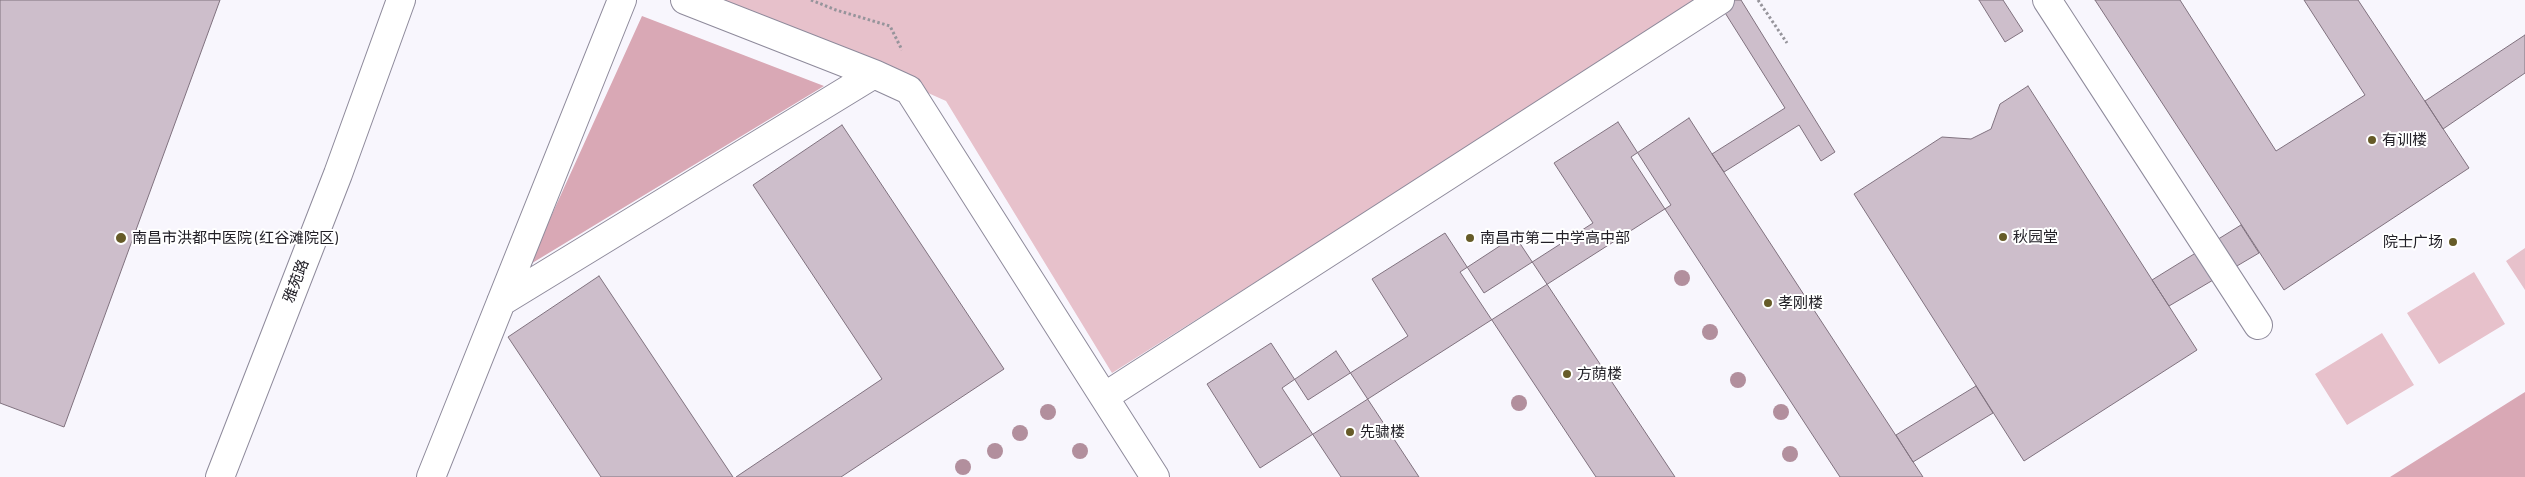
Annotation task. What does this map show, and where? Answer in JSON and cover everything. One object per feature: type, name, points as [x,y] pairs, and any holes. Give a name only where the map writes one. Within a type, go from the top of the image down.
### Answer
[{"type":"street","name":"雅苑路","points":[[220,477],[338,174],[401,0]]},
{"type":"street","points":[[431,477],[622,0]]},
{"type":"street","points":[[685,0],[874,74],[909,90],[1156,477]]},
{"type":"street","points":[[2047,0],[2258,325]]},
{"type":"street","points":[[1104,397],[1707,3]]},
{"type":"street","points":[[501,302],[874,74]]},
{"type":"path","points":[[811,0],[836,10],[890,26],[919,81],[909,90]]},
{"type":"path","points":[[1758,0],[1787,43]]},
{"type":"shaded area","points":[[720,0],[1701,0],[1112,373],[946,101]]},
{"type":"shaded area","points":[[642,16],[824,86],[529,265]]},
{"type":"shaded area","points":[[2525,248],[2525,290],[2506,261]]},
{"type":"shaded area","points":[[2474,272],[2505,324],[2439,364],[2407,313]]},
{"type":"shaded area","points":[[2382,333],[2414,385],[2347,425],[2315,374]]},
{"type":"shaded area","points":[[2525,392],[2525,477],[2390,477]]},
{"type":"building","name":"南昌市洪都中医院 (红谷滩院区)","points":[[0,0],[220,0],[64,427],[0,403]]},
{"type":"building","points":[[1717,0],[1741,0],[1835,152],[1821,161],[1799,125],[1724,172],[1712,154],[1785,108]]},
{"type":"building","points":[[1979,0],[2003,0],[2023,31],[2005,42]]},
{"type":"building","name":"有训楼","points":[[2095,0],[2180,0],[2276,151],[2365,95],[2304,0],[2358,0],[2469,168],[2284,290]]},
{"type":"building","points":[[2525,35],[2525,73],[2443,129],[2425,101]]},
{"type":"building","name":"秋园堂","points":[[2028,86],[2197,350],[2024,461],[1854,194],[1942,137],[1971,139],[1991,129],[2000,104]]},
{"type":"building","name":"孝刚楼","points":[[1689,118],[1923,477],[1840,477],[1631,157]]},
{"type":"building","points":[[1618,122],[1671,205],[1260,468],[1207,384],[1271,343],[1308,400],[1408,336],[1372,279],[1445,233],[1484,293],[1593,223],[1554,163]]},
{"type":"building","points":[[842,125],[1004,369],[841,477],[736,477],[882,379],[753,185]]},
{"type":"building","points":[[2241,225],[2259,253],[2169,306],[2152,280]]},
{"type":"building","name":"方荫楼","points":[[1515,236],[1675,477],[1596,477],[1460,272]]},
{"type":"building","points":[[599,276],[733,477],[601,477],[508,337]]},
{"type":"building","name":"先骕楼","points":[[1336,351],[1419,477],[1341,477],[1282,388]]},
{"type":"building","points":[[1976,386],[1993,413],[1913,462],[1896,435]]},
{"type":"place","name":"有训楼","points":[[2372,140]]},
{"type":"place","name":"秋园堂","points":[[2003,237]]},
{"type":"place","name":"南昌市洪都中医院 (红谷滩院区)","points":[[121,238]]},
{"type":"place","name":"南昌市第二中学高中部","points":[[1470,238]]},
{"type":"place","name":"院士广场","points":[[2453,242]]},
{"type":"place","name":"孝刚楼","points":[[1768,303]]},
{"type":"place","name":"方荫楼","points":[[1567,374]]},
{"type":"place","name":"先骕楼","points":[[1350,432]]}]
